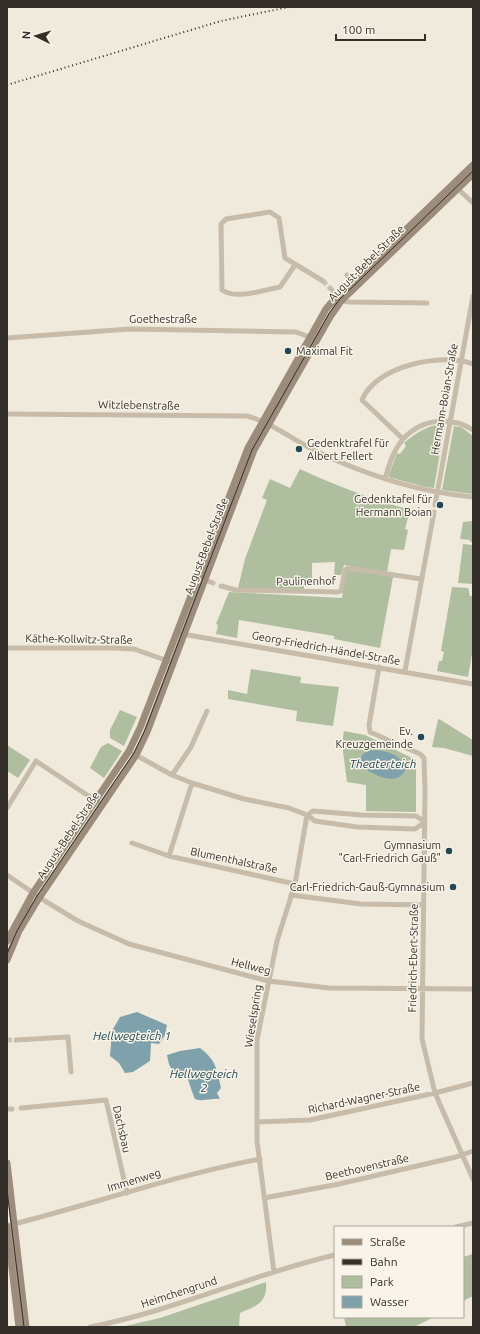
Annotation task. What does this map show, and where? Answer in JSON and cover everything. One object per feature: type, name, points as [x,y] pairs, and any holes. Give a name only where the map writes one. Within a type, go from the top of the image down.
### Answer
[{"type":"street","name":"August-Bebel-Straße","points":[[7,942],[9,930],[36,896],[136,755],[147,732],[173,662],[180,634],[248,448],[314,339],[326,309],[472,169]]},
{"type":"street","name":"August-Bebel-Straße","points":[[339,298],[350,277],[455,186]]},
{"type":"street","points":[[455,186],[473,203]]},
{"type":"street","points":[[294,264],[280,287],[240,294],[227,293],[222,290],[221,224],[226,219],[270,212],[279,218],[285,258],[323,281]]},
{"type":"street","points":[[331,289],[339,298],[427,302]]},
{"type":"street","name":"Hermann-Boian-Straße","points":[[435,505],[473,296]]},
{"type":"street","name":"Goethestraße","points":[[7,338],[130,328],[296,332],[314,339]]},
{"type":"street","points":[[403,439],[362,400],[364,395],[379,381],[405,366],[425,361],[446,359],[473,364]]},
{"type":"street","name":"Witzlebenstraße","points":[[7,414],[247,416],[265,422],[316,452],[385,479],[438,492],[473,497]]},
{"type":"street","points":[[385,479],[391,459],[403,439],[424,424],[438,420],[450,421],[467,426],[473,430]]},
{"type":"street","points":[[405,671],[434,512]]},
{"type":"street","name":"Paulinenhof","points":[[221,586],[236,590],[338,592],[341,591],[345,570],[348,568],[422,579]]},
{"type":"street","points":[[201,578],[213,583]]},
{"type":"street","name":"August-Bebel-Straße","points":[[7,960],[36,896],[95,801],[129,751],[166,660],[180,634]]},
{"type":"street","name":"Georg-Friedrich-Händel-Straße","points":[[180,634],[405,671],[473,684]]},
{"type":"street","name":"Käthe-Kollwitz-Straße","points":[[7,648],[134,649],[173,662]]},
{"type":"street","name":"Friedrich-Ebert-Straße","points":[[379,667],[369,725],[370,732],[420,754],[424,758],[425,822],[422,1039],[435,1094],[473,1179]]},
{"type":"street","points":[[172,775],[191,747],[207,711]]},
{"type":"street","points":[[129,751],[172,775],[192,784],[244,799],[278,805],[307,815],[314,821],[364,827],[415,829],[425,822],[416,816],[362,815],[313,811],[307,815]]},
{"type":"street","points":[[7,808],[36,761],[102,805]]},
{"type":"street","points":[[169,856],[192,784]]},
{"type":"street","name":"Wieselspring","points":[[274,1272],[256,1122],[257,1040],[277,941],[295,884],[307,815]]},
{"type":"street","name":"Blumenthalstraße","points":[[132,843],[169,856],[295,884]]},
{"type":"street","name":"Hellweg","points":[[7,876],[36,896],[94,929],[128,944],[268,981],[325,988],[473,989]]},
{"type":"street","points":[[291,895],[361,904],[424,905]]},
{"type":"street","points":[[9,930],[19,931]]},
{"type":"street","points":[[16,1040],[68,1037],[71,1072]]},
{"type":"street","name":"Richard-Wagner-Straße","points":[[256,1122],[310,1120],[435,1094],[473,1083]]},
{"type":"street","name":"Dachsbau","points":[[21,1108],[106,1100],[127,1192]]},
{"type":"street","name":"Beethovenstraße","points":[[264,1198],[339,1184],[473,1151]]},
{"type":"street","name":"Immenweg","points":[[11,1225],[174,1178],[260,1159]]},
{"type":"street","points":[[7,1164],[11,1225],[26,1327]]},
{"type":"street","points":[[460,1226],[473,1223]]},
{"type":"street","points":[[11,1225],[8,1250],[19,1327]]},
{"type":"street","name":"Heimchengrund","points":[[90,1327],[123,1321],[274,1272],[300,1262],[334,1255]]},
{"type":"green space","points":[[445,424],[434,488],[388,477],[397,453],[400,454],[406,446],[404,443],[423,430],[433,426]]},
{"type":"green space","points":[[454,426],[461,427],[473,436],[473,494],[442,490]]},
{"type":"green space","points":[[300,469],[354,492],[410,510],[405,529],[408,530],[404,550],[391,549],[387,572],[344,565],[341,575],[334,575],[335,562],[312,563],[312,581],[304,582],[304,589],[238,588],[245,559],[267,500],[262,498],[270,479],[290,488]]},
{"type":"green space","points":[[473,521],[473,542],[470,542],[470,540],[460,539],[463,522]]},
{"type":"green space","points":[[463,544],[473,545],[473,584],[458,583]]},
{"type":"green space","points":[[349,569],[393,577],[380,648],[334,639],[334,636],[239,620],[237,638],[216,634],[218,625],[216,624],[229,592],[342,598],[346,571]]},
{"type":"green space","points":[[452,587],[468,588],[470,596],[473,596],[473,648],[468,677],[437,671],[439,661],[442,661],[444,652],[441,651]]},
{"type":"green space","points":[[251,669],[301,677],[300,683],[339,687],[333,726],[296,721],[297,711],[228,699],[228,690],[247,694]]},
{"type":"green space","points":[[120,710],[137,717],[124,746],[110,738],[110,730]]},
{"type":"green space","points":[[439,719],[473,740],[473,756],[444,748],[432,747]]},
{"type":"green space","points":[[344,731],[365,735],[416,760],[416,812],[366,811],[366,785],[347,782],[342,744]]},
{"type":"green space","points":[[108,743],[122,751],[104,778],[90,768],[101,747]]},
{"type":"green space","points":[[7,745],[30,760],[18,778],[7,771]]},
{"type":"green space","points":[[473,1254],[473,1296],[464,1300],[464,1257]]},
{"type":"green space","points":[[266,1282],[265,1295],[260,1303],[240,1313],[239,1327],[121,1327],[160,1318]]},
{"type":"green space","points":[[344,1318],[432,1318],[414,1327],[346,1327]]},
{"type":"water","name":"Theaterteich","points":[[368,751],[385,751],[400,759],[406,767],[403,774],[392,779],[385,778],[378,776],[360,764],[362,755]]},
{"type":"water","name":"Hellwegteich 1","points":[[137,1012],[167,1025],[165,1035],[159,1044],[151,1043],[150,1061],[133,1072],[125,1073],[119,1063],[110,1056],[112,1031],[120,1017]]},
{"type":"water","name":"Hellwegteich 2","points":[[200,1048],[215,1065],[221,1088],[217,1093],[220,1099],[195,1099],[184,1071],[180,1074],[174,1071],[169,1065],[167,1055],[180,1051]]},
{"type":"tunnel","points":[[323,281],[331,289]]},
{"type":"tunnel","points":[[7,1040],[16,1040]]},
{"type":"tram line","points":[[7,954],[17,931],[37,896],[134,753],[145,730],[252,450],[330,312],[340,299],[473,171]]},
{"type":"tram line","points":[[7,1190],[24,1327]]},
{"type":"railway","points":[[7,85],[221,21],[289,7]]},
{"type":"place","name":"Maximal Fit","points":[[288,351]]},
{"type":"place","name":"Gedenktrafel für Albert Fellert","points":[[299,449]]},
{"type":"place","name":"Gedenktafel für Hermann Boian","points":[[440,505]]},
{"type":"place","name":"Ev. Kreuzgemeinde","points":[[421,737]]},
{"type":"place","name":"Gymnasium \"Carl-Friedrich Gauß\"","points":[[449,851]]},
{"type":"place","name":"Carl-Friedrich-Gauß-Gymnasium","points":[[453,887]]}]
